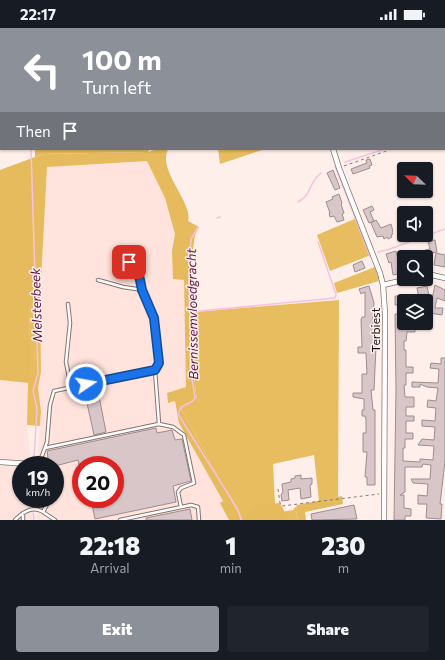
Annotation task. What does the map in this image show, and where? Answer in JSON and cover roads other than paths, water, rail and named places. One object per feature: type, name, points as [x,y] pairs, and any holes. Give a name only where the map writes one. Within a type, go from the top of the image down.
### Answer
[{"type":"street","name":"Terbiest","points":[[333,150],[380,273],[383,285],[385,314],[384,520]]},
{"type":"street","points":[[433,275],[445,278]]},
{"type":"street","points":[[383,285],[397,282]]},
{"type":"street","points":[[0,462],[12,463]]},
{"type":"lane","points":[[129,262],[138,270],[142,290],[154,318],[159,363],[155,370],[159,424]]},
{"type":"lane","points":[[98,280],[123,287],[142,290]]},
{"type":"lane","points":[[68,304],[70,323],[66,362],[71,387]]},
{"type":"lane","points":[[42,456],[47,442],[50,405],[54,391],[155,370]]},
{"type":"lane","points":[[44,448],[159,424],[173,427],[184,435],[194,483],[181,488],[178,492],[181,507]]},
{"type":"lane","points":[[120,520],[191,505],[198,507],[199,520]]},
{"type":"lane","points":[[43,512],[45,508]]},
{"type":"lane","points":[[16,520],[23,512],[37,509],[55,520]]},
{"type":"lane","points":[[22,520],[23,512]]},
{"type":"waterway","name":"Melsterbeek","points":[[31,150],[38,373],[33,391],[37,408],[34,456]]},
{"type":"waterway","points":[[345,162],[382,150]]},
{"type":"waterway","points":[[335,166],[370,256]]},
{"type":"waterway","name":"Bernissemvloedgracht","points":[[298,202],[306,195],[315,179],[321,173]]},
{"type":"waterway","name":"Bernissemvloedgracht","points":[[198,227],[191,239],[189,304],[192,324],[190,366],[195,398],[193,401],[181,407],[178,414],[238,510],[241,520]]},
{"type":"waterway","points":[[378,252],[445,229]]},
{"type":"waterway","points":[[190,312],[335,298],[336,294],[318,242]]},
{"type":"waterway","name":"Melsterbeek","points":[[33,513],[34,520]]}]
